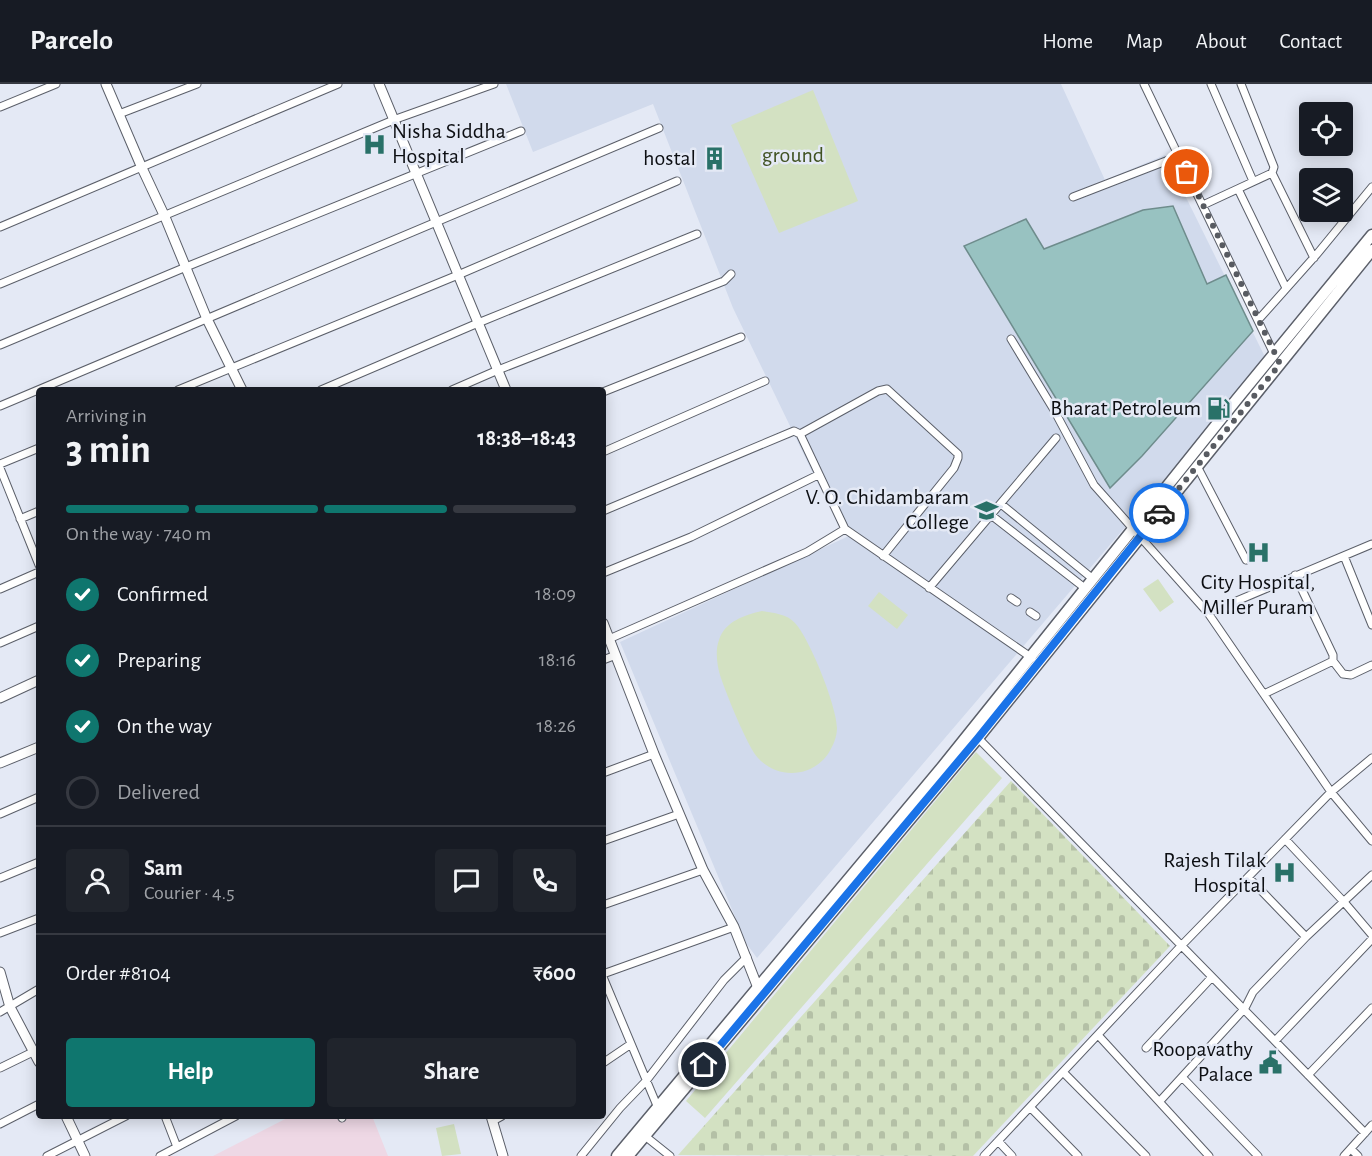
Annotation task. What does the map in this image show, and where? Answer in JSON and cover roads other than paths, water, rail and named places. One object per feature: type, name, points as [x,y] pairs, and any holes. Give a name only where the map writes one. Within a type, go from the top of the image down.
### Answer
[{"type":"main road","points":[[617,1156],[659,1112],[978,738],[1093,579],[1197,466],[1372,235]]},
{"type":"main road","points":[[759,993],[943,766],[1035,660],[1277,359],[1372,250]]},
{"type":"main road","points":[[628,1156],[645,1136],[659,1112]]},
{"type":"street","points":[[0,107],[56,84]]},
{"type":"street","points":[[106,84],[141,168],[165,216],[207,319],[233,367],[241,387]]},
{"type":"street","points":[[119,114],[197,84]]},
{"type":"street","points":[[0,227],[338,84]]},
{"type":"street","points":[[380,84],[505,387]]},
{"type":"street","points":[[0,284],[396,119],[494,84]]},
{"type":"street","points":[[1144,84],[1277,359]]},
{"type":"street","points":[[1211,84],[1253,181]]},
{"type":"street","points":[[1203,205],[1272,173],[1275,167],[1241,84]]},
{"type":"street","points":[[45,387],[658,128]]},
{"type":"street","points":[[0,345],[521,131]]},
{"type":"street","points":[[1073,197],[1179,156]]},
{"type":"street","points":[[1272,173],[1314,258]]},
{"type":"street","points":[[185,387],[458,275],[677,181]]},
{"type":"street","points":[[1259,319],[1314,258],[1372,187]]},
{"type":"street","points":[[1238,189],[1286,288]]},
{"type":"street","points":[[328,387],[478,322],[697,234]]},
{"type":"street","points":[[459,387],[724,281],[731,274]]},
{"type":"street","points":[[606,391],[741,337]]},
{"type":"street","points":[[1011,339],[1054,410],[1094,485],[1208,614],[1331,792],[1372,841]]},
{"type":"street","points":[[606,451],[765,381]]},
{"type":"street","points":[[800,434],[879,391],[887,389],[958,454],[954,468],[883,556]]},
{"type":"street","points":[[0,406],[36,391]]},
{"type":"street","points":[[606,510],[794,431],[800,434],[845,529],[1035,660]]},
{"type":"street","points":[[929,588],[1056,438]]},
{"type":"street","points":[[36,449],[0,466],[36,558]]},
{"type":"street","points":[[1197,466],[1246,560]]},
{"type":"street","points":[[606,572],[690,537],[818,476]]},
{"type":"street","points":[[1000,504],[1093,579]]},
{"type":"street","points":[[20,519],[36,512]]},
{"type":"street","points":[[991,515],[1086,589]]},
{"type":"street","points":[[609,639],[807,552],[845,529]]},
{"type":"street","points":[[1208,614],[1372,544]]},
{"type":"street","points":[[1344,556],[1372,625]]},
{"type":"street","points":[[0,589],[36,573]]},
{"type":"street","points":[[1295,575],[1333,655],[1333,661],[1343,674],[1351,675],[1372,665]]},
{"type":"street","points":[[0,643],[36,627]]},
{"type":"street","points":[[606,631],[679,814],[703,870],[734,927],[759,993]]},
{"type":"street","points":[[606,659],[616,655]]},
{"type":"street","points":[[1264,694],[1333,661]]},
{"type":"street","points":[[0,698],[36,681]]},
{"type":"street","points":[[978,738],[1365,1133]]},
{"type":"street","points":[[0,763],[36,748]]},
{"type":"street","points":[[606,772],[654,754]]},
{"type":"street","points":[[984,1156],[1285,839],[1331,792],[1372,758]]},
{"type":"street","points":[[0,814],[36,798]]},
{"type":"street","points":[[606,840],[679,814]]},
{"type":"street","points":[[1275,1041],[1372,937],[1344,902],[1285,839]]},
{"type":"street","points":[[0,878],[36,863]]},
{"type":"street","points":[[606,904],[703,870]]},
{"type":"street","points":[[1160,1101],[1244,1010],[1253,992],[1306,937],[1372,875]]},
{"type":"street","points":[[1248,877],[1306,937]]},
{"type":"street","points":[[0,933],[36,919]]},
{"type":"street","points":[[606,974],[734,927]]},
{"type":"street","points":[[581,1156],[620,1108],[646,1081],[724,980],[747,957]]},
{"type":"street","points":[[0,972],[10,1007],[36,1050],[0,1068]]},
{"type":"street","points":[[1146,1048],[1212,978]]},
{"type":"street","points":[[606,982],[659,1112]]},
{"type":"street","points":[[0,1012],[36,991]]},
{"type":"street","points":[[1308,1075],[1372,1008]]},
{"type":"street","points":[[1098,1035],[1209,1156]]},
{"type":"street","points":[[606,1061],[631,1044]]},
{"type":"street","points":[[1063,1072],[1146,1156]]},
{"type":"street","points":[[1182,1077],[1258,1156]]},
{"type":"street","points":[[0,1124],[36,1106]]},
{"type":"street","points":[[1030,1107],[1078,1156]]},
{"type":"street","points":[[68,1119],[85,1156]]},
{"type":"street","points":[[47,1156],[120,1119]]},
{"type":"street","points":[[166,1119],[177,1147]]},
{"type":"street","points":[[160,1156],[230,1119]]},
{"type":"street","points":[[492,1119],[503,1156]]},
{"type":"street","points":[[1344,1156],[1372,1125]]},
{"type":"street","points":[[645,1136],[670,1156]]},
{"type":"street","points":[[998,1141],[1012,1156]]},
{"type":"street","points":[[1351,1149],[1358,1156]]},
{"type":"place","name":"Nisha Siddha Hospital","points":[[374,144]]},
{"type":"place","name":"hostal","points":[[714,158]]},
{"type":"place","name":"Bharat Petroleum","points":[[1219,408]]},
{"type":"place","name":"V. O. Chidambaram College","points":[[987,510]]},
{"type":"place","name":"City Hospital, Miller Puram","points":[[1258,553]]},
{"type":"place","name":"Rajesh Tilak Hospital","points":[[1284,873]]},
{"type":"place","name":"Roopavathy Palace","points":[[1271,1062]]},
{"type":"park label","name":"ground","points":[[793,155]]}]
